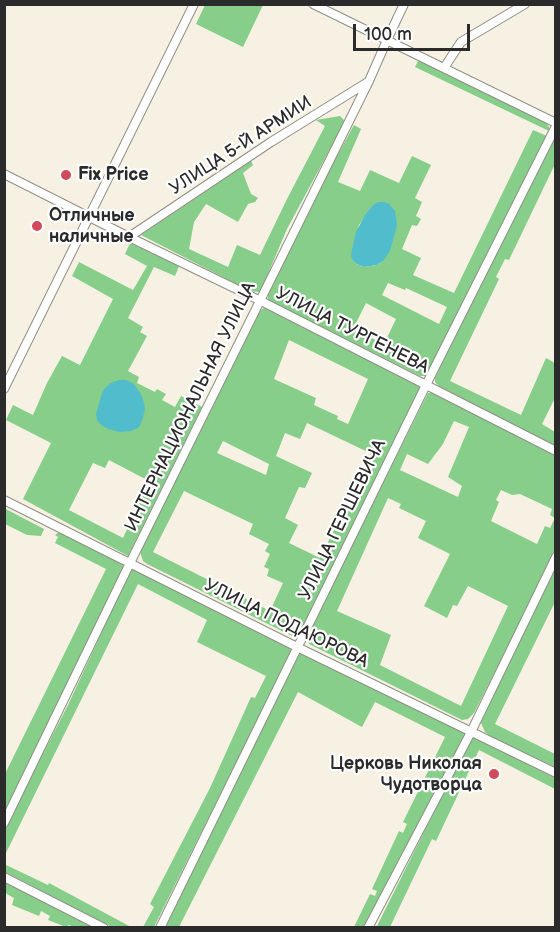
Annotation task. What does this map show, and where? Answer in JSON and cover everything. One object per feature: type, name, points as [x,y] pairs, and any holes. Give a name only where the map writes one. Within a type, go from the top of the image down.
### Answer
[{"type":"street","points":[[4,389],[194,4]]},
{"type":"street","points":[[313,4],[555,125]]},
{"type":"street","name":"ИНТЕРНАЦИОНАЛЬНАЯ УЛИЦА","points":[[4,823],[369,81],[404,4]]},
{"type":"street","points":[[444,68],[461,42],[525,4]]},
{"type":"street","name":"УЛИЦА 5-Й АРМИИ","points":[[129,237],[271,142],[369,81]]},
{"type":"street","name":"УЛИЦА ГЕРШЕВИЧА","points":[[160,927],[555,125]]},
{"type":"street","name":"УЛИЦА ТУРГЕНЕВА","points":[[4,174],[261,301],[555,451]]},
{"type":"street","name":"УЛИЦА ПОДАЮРОВА","points":[[4,500],[555,773]]},
{"type":"street","points":[[369,927],[471,732],[555,557]]},
{"type":"street","points":[[4,878],[104,927]]},
{"type":"green space","points":[[205,5],[263,5],[243,47],[196,24]]},
{"type":"green space","points":[[419,59],[545,121],[549,131],[415,67]]},
{"type":"green space","points":[[340,116],[345,121],[287,229],[259,292],[250,291],[141,235],[251,161],[253,165],[243,173],[251,194],[258,198],[255,202],[248,204],[238,222],[206,204],[194,222],[189,249],[228,267],[237,245],[260,255],[325,126],[316,120]]},
{"type":"green space","points":[[354,125],[361,129],[338,182],[360,191],[370,170],[399,183],[412,156],[431,165],[415,198],[422,202],[416,216],[421,219],[417,226],[412,225],[402,249],[421,258],[413,275],[454,293],[533,130],[547,136],[468,299],[427,376],[420,376],[268,300],[268,293],[308,209]],"holes":[[[372,206],[383,261],[377,265],[364,267],[353,261],[352,249],[359,225]],[[388,283],[405,290],[406,288],[447,307],[439,324],[382,295]],[[366,303],[396,319],[384,344],[353,329]]]},
{"type":"green space","points":[[555,134],[555,164],[509,260],[505,259],[496,277],[499,279],[450,381],[521,415],[546,358],[555,363],[555,398],[542,424],[555,432],[555,446],[440,387],[435,382],[435,378]]},
{"type":"green space","points":[[130,243],[179,266],[175,276],[154,267],[128,318],[143,327],[140,332],[147,336],[128,371],[139,377],[137,383],[155,392],[157,389],[166,394],[162,400],[175,407],[181,396],[202,407],[128,556],[23,499],[51,443],[6,420],[13,405],[33,415],[62,356],[80,365],[113,299],[72,276],[79,262],[133,290],[147,266],[125,254]],"holes":[[[109,460],[149,481],[123,538],[69,510],[93,463],[105,468]]]},
{"type":"green space","points":[[265,308],[369,359],[420,385],[421,388],[304,626],[297,635],[292,636],[147,564],[143,561],[140,552],[262,309]],"holes":[[[289,340],[368,379],[348,424],[337,419],[338,416],[314,405],[316,398],[274,379]],[[307,423],[372,454],[320,558],[289,543],[298,525],[285,518],[299,487],[305,488],[312,473],[276,456],[285,433],[300,439]],[[223,441],[269,464],[266,475],[217,453]],[[184,491],[253,524],[249,534],[269,544],[265,551],[270,554],[264,567],[269,569],[267,576],[283,583],[270,611],[153,552]]]},
{"type":"green space","points":[[428,393],[555,455],[555,518],[555,553],[474,713],[468,719],[462,720],[309,644],[306,638]],"holes":[[[454,421],[469,427],[448,477],[462,486],[458,497],[400,470],[407,454],[428,464],[443,444]],[[501,490],[512,495],[520,494],[552,509],[550,515],[555,518],[550,528],[545,526],[537,544],[491,521]],[[388,498],[401,504],[399,508],[426,521],[418,538],[450,554],[424,606],[447,618],[453,605],[457,606],[468,586],[508,606],[461,706],[380,665],[391,635],[337,611]]]},
{"type":"green space","points":[[4,508],[44,529],[41,536],[27,535],[5,524]]},
{"type":"green space","points":[[59,532],[125,564],[5,814],[4,776],[106,569],[55,543],[58,537],[55,535]]},
{"type":"green space","points":[[132,567],[292,648],[154,927],[143,927],[154,907],[150,904],[210,788],[251,697],[255,698],[266,676],[197,642],[207,620],[138,584],[5,855],[4,829],[68,705]]},
{"type":"green space","points":[[555,567],[555,602],[495,724],[555,754],[555,767],[490,736],[485,732],[481,723]]},
{"type":"green space","points":[[300,652],[465,733],[369,927],[354,927],[370,894],[375,896],[377,891],[372,889],[399,831],[403,833],[407,824],[403,822],[445,737],[375,702],[362,727],[298,692],[179,927],[164,928],[295,658]]},
{"type":"green space","points":[[472,736],[555,778],[555,789],[479,750],[436,841],[432,839],[390,927],[376,928]]},
{"type":"green space","points":[[4,864],[48,885],[49,883],[131,927],[112,927],[5,872]]},
{"type":"green space","points":[[4,882],[95,927],[69,925],[66,927],[48,920],[50,916],[41,911],[39,916],[12,905],[14,898],[5,893]]},
{"type":"water","points":[[378,202],[389,204],[395,211],[397,225],[390,251],[383,261],[377,265],[364,267],[353,261],[352,249],[356,232],[365,215]]},
{"type":"water","points":[[126,380],[134,384],[144,403],[145,410],[141,424],[131,431],[120,432],[108,429],[97,420],[96,414],[102,393],[111,383]]},
{"type":"place","name":"Fix Price","points":[[66,175]]},
{"type":"place","name":"Отличные наличные","points":[[37,226]]},
{"type":"place","name":"Церковь Николая Чудотворца","points":[[494,774]]}]
